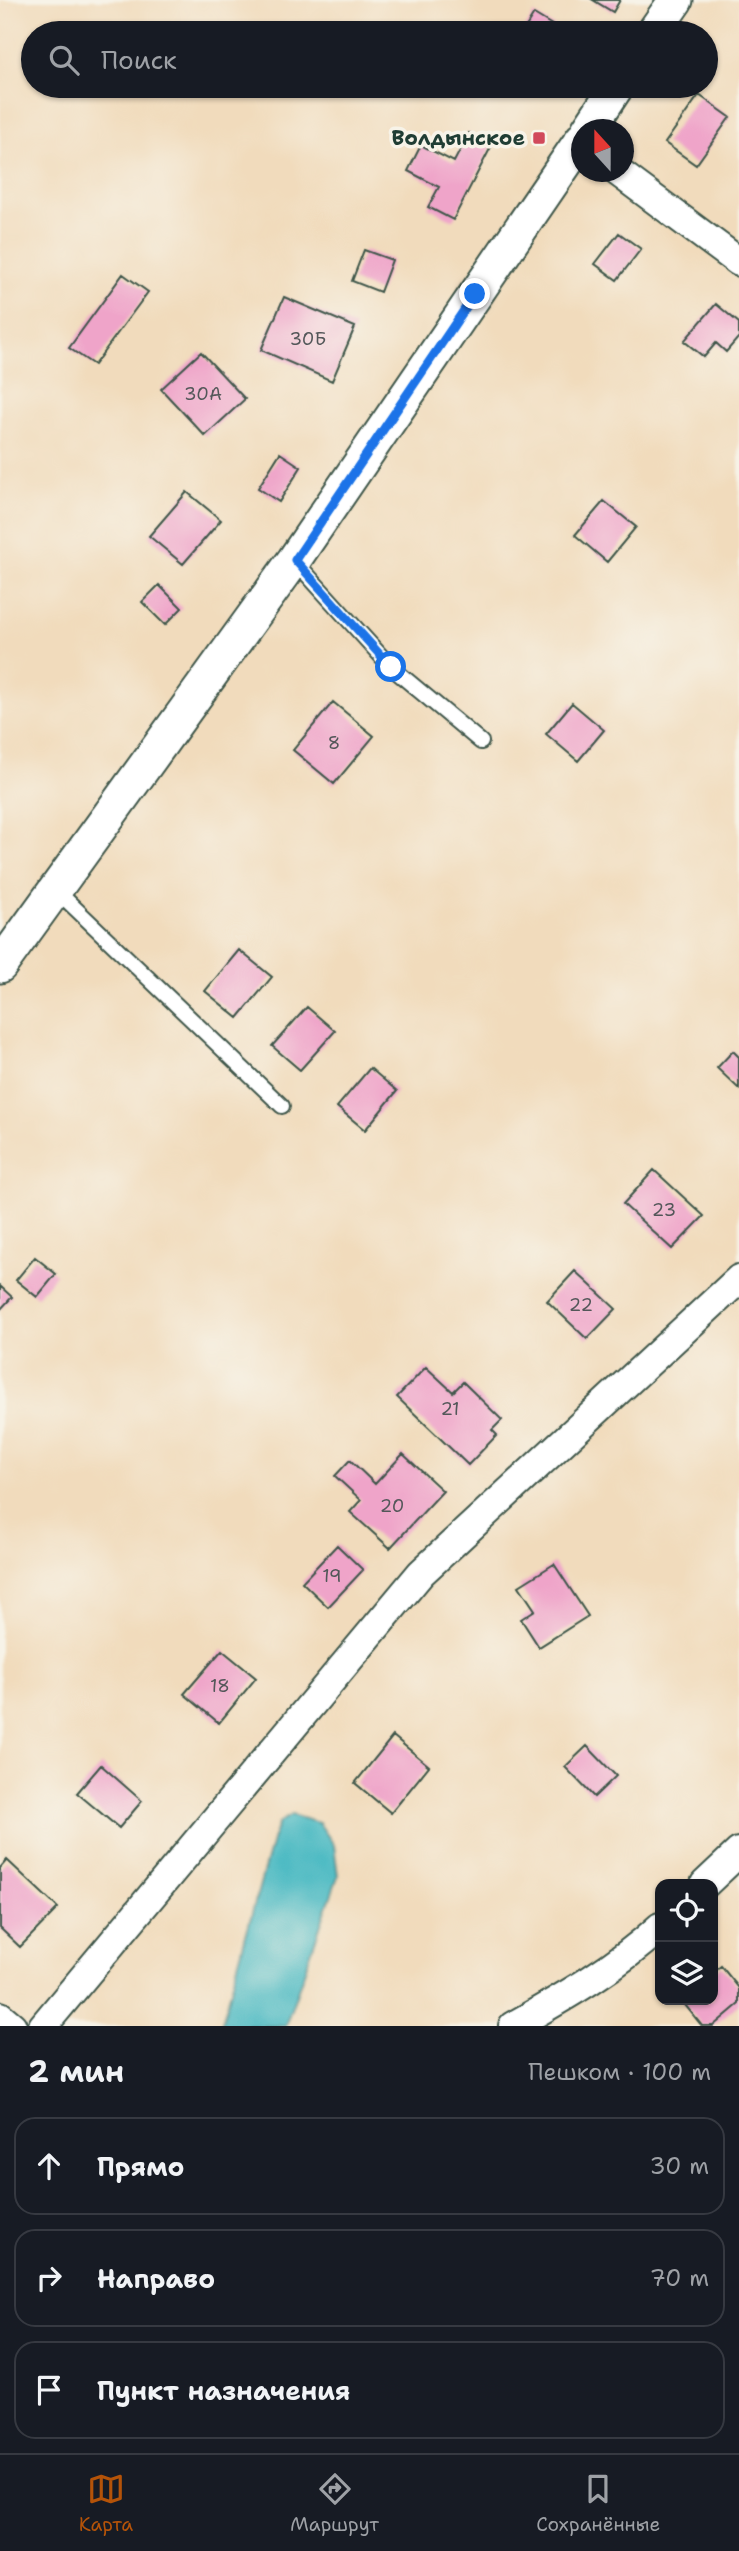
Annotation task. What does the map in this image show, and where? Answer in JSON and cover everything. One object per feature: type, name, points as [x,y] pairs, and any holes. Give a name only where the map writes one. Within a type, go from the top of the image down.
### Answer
[{"type":"street","points":[[661,21],[676,0]]},
{"type":"street","points":[[595,119],[609,98]]},
{"type":"street","points":[[0,967],[295,560],[571,155]]},
{"type":"street","points":[[631,182],[739,262]]},
{"type":"street","points":[[43,2026],[421,1573],[739,1279]]},
{"type":"street","points":[[710,1879],[739,1852]]},
{"type":"street","points":[[513,2026],[577,1989],[655,1932]]},
{"type":"street","points":[[0,2016],[12,2026]]},
{"type":"lane","points":[[295,560],[391,667],[481,742]]},
{"type":"lane","points":[[56,890],[282,1106]]},
{"type":"water","points":[[291,1815],[319,1823],[334,1845],[338,1876],[285,2026],[221,2026],[273,1837],[279,1823]]},
{"type":"building","points":[[593,0],[620,0],[613,12]]},
{"type":"building","points":[[534,14],[545,21],[530,21]]},
{"type":"building","points":[[697,98],[703,98],[730,117],[696,165],[665,143]]},
{"type":"building","points":[[469,133],[492,145],[453,220],[428,207],[439,187],[408,171],[421,145],[454,162]]},
{"type":"building","points":[[619,233],[641,249],[617,280],[595,264]]},
{"type":"building","points":[[364,250],[392,260],[380,292],[352,281]]},
{"type":"building","points":[[123,274],[148,292],[94,365],[69,348]]},
{"type":"building","points":[[284,297],[355,327],[332,381],[261,350]]},
{"type":"building","points":[[716,304],[739,323],[739,337],[726,352],[716,343],[704,357],[684,341]]},
{"type":"building","points":[[201,352],[245,399],[205,436],[161,389]]},
{"type":"building","points":[[280,453],[301,467],[279,502],[258,488]]},
{"type":"building","points":[[187,492],[221,520],[183,564],[149,536]]},
{"type":"building","points":[[604,501],[636,527],[607,562],[575,535]]},
{"type":"building","points":[[159,585],[182,608],[165,625],[142,602]]},
{"type":"building","points":[[333,702],[374,736],[334,784],[293,750]]},
{"type":"building","points":[[572,703],[604,730],[578,761],[546,734]]},
{"type":"building","points":[[239,950],[272,977],[238,1018],[205,991]]},
{"type":"building","points":[[307,1007],[335,1031],[300,1070],[272,1046]]},
{"type":"building","points":[[733,1051],[739,1057],[739,1089],[717,1068]]},
{"type":"building","points":[[370,1068],[397,1091],[365,1130],[337,1107]]},
{"type":"building","points":[[654,1170],[704,1216],[672,1249],[623,1204]]},
{"type":"building","points":[[35,1257],[56,1274],[37,1297],[16,1280]]},
{"type":"building","points":[[575,1271],[616,1309],[587,1339],[547,1301]]},
{"type":"building","points":[[0,1286],[12,1297],[0,1310]]},
{"type":"building","points":[[426,1367],[453,1392],[463,1382],[502,1420],[492,1430],[497,1435],[468,1465],[397,1397]]},
{"type":"building","points":[[403,1454],[443,1491],[390,1548],[350,1512],[361,1500],[335,1476],[350,1460],[375,1484]]},
{"type":"building","points":[[337,1545],[363,1570],[328,1607],[302,1582]]},
{"type":"building","points":[[554,1564],[588,1616],[539,1647],[521,1619],[535,1610],[519,1586]]},
{"type":"building","points":[[222,1650],[256,1678],[219,1723],[184,1694]]},
{"type":"building","points":[[393,1736],[429,1766],[391,1813],[355,1783]]},
{"type":"building","points":[[587,1746],[616,1776],[594,1797],[565,1767]]},
{"type":"building","points":[[101,1765],[142,1801],[119,1828],[77,1793]]},
{"type":"building","points":[[7,1860],[58,1908],[20,1947],[0,1928],[0,1868]]},
{"type":"building","points":[[721,1966],[739,1988],[739,2004],[713,2026],[702,2026],[685,2005],[718,2005],[718,1969]]},
{"type":"place","name":"Волдынское","points":[[539,138]]},
{"type":"route","points":[[391,667],[295,560],[475,294]]}]
